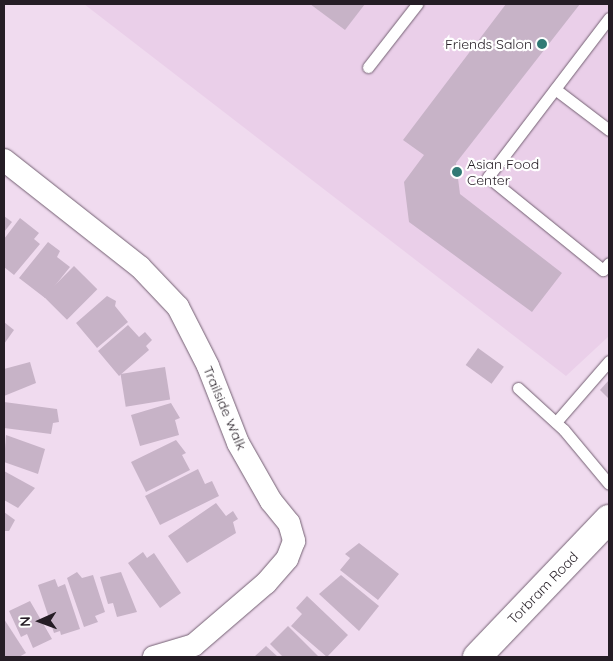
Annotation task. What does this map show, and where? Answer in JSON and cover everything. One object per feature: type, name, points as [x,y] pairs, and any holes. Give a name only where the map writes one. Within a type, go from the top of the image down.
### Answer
[{"type":"main road","name":"Torbram Road","points":[[477,657],[609,519]]},
{"type":"street","name":"Trailside Walk","points":[[4,160],[140,267],[178,308],[208,366],[238,443],[271,501],[289,523],[294,541],[288,559],[266,584],[194,644],[154,657]]},
{"type":"lane","points":[[368,67],[417,4]]},
{"type":"lane","points":[[609,18],[488,177],[603,270],[609,263]]},
{"type":"lane","points":[[555,89],[609,130]]},
{"type":"lane","points":[[556,422],[609,361]]},
{"type":"lane","points":[[518,388],[556,422],[609,484]]},
{"type":"shaded area","points":[[84,4],[609,4],[609,336],[566,376]]},
{"type":"building","points":[[310,4],[365,4],[345,30]]},
{"type":"building","points":[[506,4],[580,4],[456,163],[460,194],[562,273],[532,312],[409,222],[404,182],[424,155],[403,140]]},
{"type":"building","points":[[4,216],[12,222],[4,232]]},
{"type":"building","points":[[20,218],[39,233],[34,239],[40,244],[14,275],[4,267],[4,239]]},
{"type":"building","points":[[48,242],[60,251],[57,257],[70,267],[45,298],[19,278]]},
{"type":"building","points":[[74,266],[97,289],[67,320],[44,296]]},
{"type":"building","points":[[107,296],[116,301],[115,306],[128,322],[97,348],[76,323]]},
{"type":"building","points":[[4,322],[14,330],[4,344]]},
{"type":"building","points":[[128,325],[139,337],[145,332],[152,340],[146,346],[149,350],[119,376],[98,351]]},
{"type":"building","points":[[478,348],[504,367],[492,384],[466,365]]},
{"type":"building","points":[[30,362],[36,383],[4,396],[4,369]]},
{"type":"building","points":[[165,367],[170,400],[126,407],[121,374]]},
{"type":"building","points":[[609,380],[609,399],[600,390]]},
{"type":"building","points":[[4,402],[57,409],[59,422],[53,423],[51,434],[4,428]]},
{"type":"building","points":[[171,403],[180,418],[175,420],[179,435],[140,446],[131,415]]},
{"type":"building","points":[[6,435],[45,449],[38,474],[4,462]]},
{"type":"building","points":[[176,440],[186,453],[182,455],[190,470],[146,492],[131,462]]},
{"type":"building","points":[[198,469],[205,484],[212,481],[219,496],[160,525],[145,496]]},
{"type":"building","points":[[4,471],[35,488],[18,508],[4,500]]},
{"type":"building","points":[[216,503],[226,516],[233,511],[238,519],[233,522],[236,533],[187,563],[168,536]]},
{"type":"building","points":[[4,512],[15,520],[9,531],[4,531]]},
{"type":"building","points":[[359,543],[399,574],[378,600],[340,570],[350,558],[345,554]]},
{"type":"building","points":[[143,552],[147,558],[154,553],[181,593],[160,608],[128,563]]},
{"type":"building","points":[[77,572],[82,578],[93,575],[105,612],[95,616],[98,622],[84,627],[67,578]]},
{"type":"building","points":[[121,572],[137,612],[117,617],[113,603],[108,604],[100,577]]},
{"type":"building","points":[[341,575],[379,606],[359,631],[319,594]]},
{"type":"building","points":[[55,579],[58,587],[65,584],[80,629],[61,635],[60,631],[54,633],[38,585]]},
{"type":"building","points":[[307,596],[348,635],[327,657],[291,626],[302,614],[296,608]]},
{"type":"building","points":[[30,601],[52,639],[33,648],[27,634],[21,637],[9,611]]},
{"type":"building","points":[[4,619],[26,653],[19,657],[4,657]]},
{"type":"building","points":[[288,626],[319,657],[283,657],[270,644]]},
{"type":"building","points":[[266,646],[278,657],[254,657]]},
{"type":"place","name":"Friends Salon","points":[[542,44]]},
{"type":"place","name":"Asian Food Center","points":[[457,172]]}]
